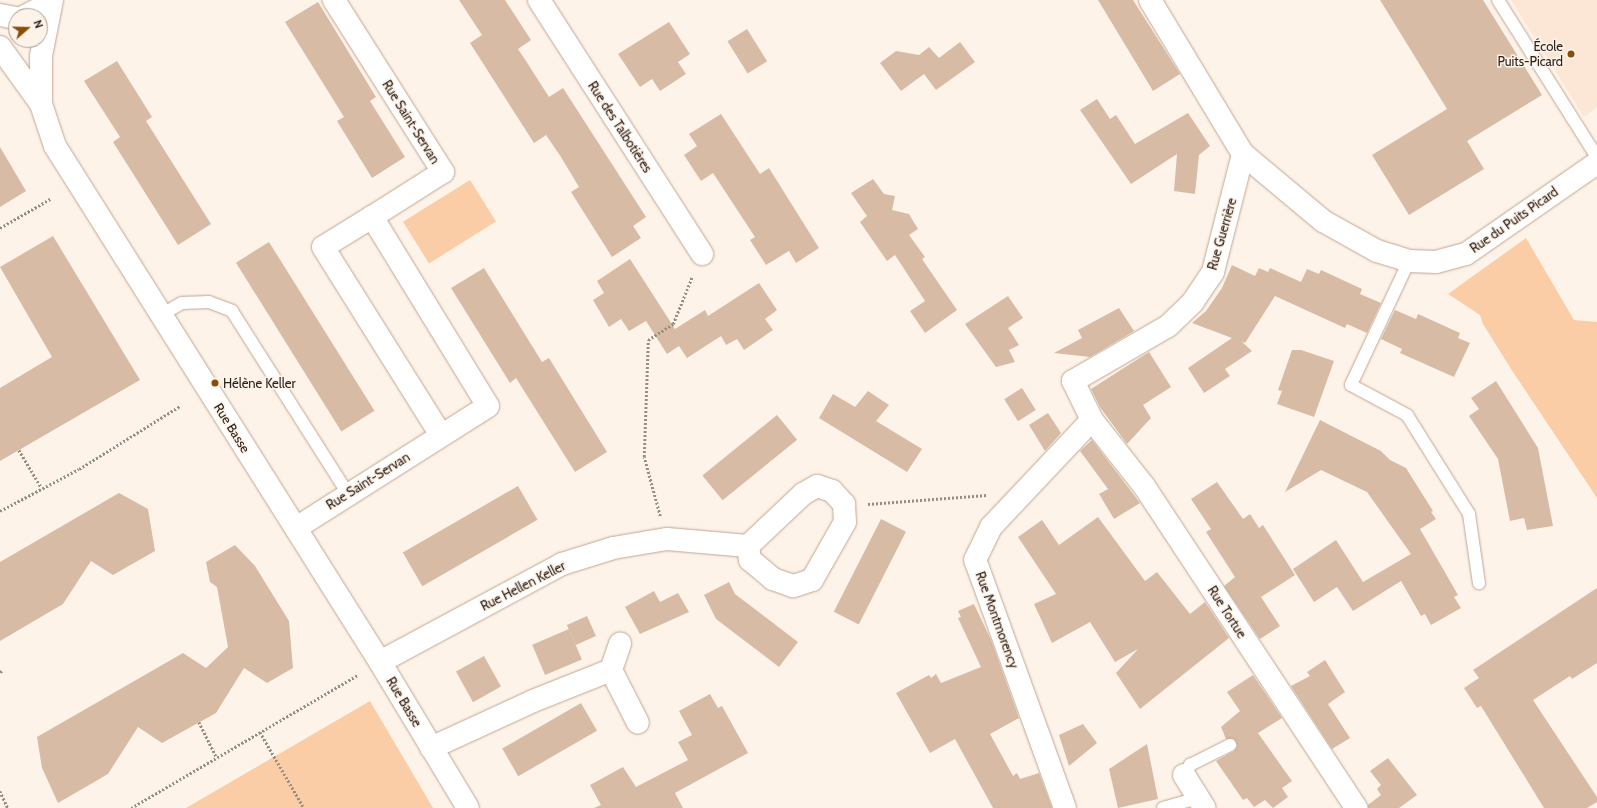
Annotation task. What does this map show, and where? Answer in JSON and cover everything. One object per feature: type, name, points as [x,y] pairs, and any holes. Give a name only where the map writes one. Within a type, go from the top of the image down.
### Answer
[{"type":"street","name":"Rue Saint-Servan","points":[[334,0],[443,172],[323,247],[441,435]]},
{"type":"street","name":"Rue des Talbotières","points":[[539,0],[702,254]]},
{"type":"street","points":[[1150,0],[1243,154]]},
{"type":"street","points":[[39,8],[50,2]]},
{"type":"street","points":[[42,104],[41,56],[50,2]]},
{"type":"street","name":"Rue Basse","points":[[0,47],[42,104],[55,146],[380,662],[468,808]]},
{"type":"street","name":"Rue du Puits Picard","points":[[1243,154],[1323,221],[1377,251],[1409,261],[1436,262],[1466,254],[1597,163]]},
{"type":"street","name":"Rue Guerrière","points":[[1092,420],[1073,381],[1168,326],[1193,302],[1213,272],[1243,154]]},
{"type":"street","name":"Rue Saint-Servan","points":[[296,528],[488,406],[372,217]]},
{"type":"street","name":"Rue Montmorency","points":[[1065,808],[975,560],[991,527],[1092,420]]},
{"type":"street","name":"Rue Tortue","points":[[1092,420],[1144,486],[1356,808]]},
{"type":"street","points":[[817,486],[832,492],[844,505],[845,522],[812,580],[793,586],[773,579],[750,560],[748,546],[803,494],[817,486]]},
{"type":"street","name":"Rue Hellen Keller","points":[[380,662],[562,564],[613,548],[667,538],[748,546]]},
{"type":"street","points":[[431,748],[610,670],[620,644]]},
{"type":"street","points":[[610,670],[638,723]]},
{"type":"street","points":[[1185,776],[1202,803]]},
{"type":"lane","points":[[1498,0],[1597,157]]},
{"type":"lane","points":[[1409,261],[1351,385],[1407,415],[1469,514],[1479,583]]},
{"type":"lane","points":[[161,315],[182,303],[209,302],[232,311],[348,494]]},
{"type":"lane","points":[[1185,776],[1190,765],[1230,745]]},
{"type":"lane","points":[[1163,808],[1202,803]]},
{"type":"path","points":[[0,228],[50,199]]},
{"type":"path","points":[[667,538],[644,457],[648,340],[673,324],[702,254]]},
{"type":"path","points":[[0,511],[41,487],[79,469],[180,406]]},
{"type":"path","points":[[19,450],[41,487]]},
{"type":"path","points":[[844,505],[989,495],[1014,502]]},
{"type":"path","points":[[131,808],[358,675]]},
{"type":"path","points":[[198,722],[217,758]]},
{"type":"path","points":[[260,732],[304,808]]},
{"type":"path","points":[[0,791],[8,808]]},
{"type":"shaded area","name":"École Puits-Picard","points":[[1511,0],[1597,0],[1597,107],[1584,117]]},
{"type":"shaded area","points":[[470,180],[496,222],[429,263],[403,222]]},
{"type":"shaded area","points":[[1526,238],[1574,320],[1597,322],[1597,498],[1511,369],[1483,324],[1480,315],[1448,294]]},
{"type":"shaded area","points":[[370,701],[433,808],[186,808]]},
{"type":"building","points":[[459,0],[505,0],[531,40],[518,49],[549,97],[563,88],[646,217],[633,226],[641,238],[612,257],[571,192],[579,187],[561,157],[546,135],[534,143],[470,43],[482,35]]},
{"type":"building","points":[[1098,0],[1133,0],[1180,74],[1153,91]]},
{"type":"building","points":[[1380,0],[1483,0],[1542,95],[1467,141],[1484,169],[1409,215],[1372,155],[1447,109]]},
{"type":"building","points":[[318,2],[376,97],[370,101],[405,157],[372,178],[337,121],[344,117],[285,22]]},
{"type":"building","points":[[669,22],[690,54],[678,62],[686,74],[660,91],[652,79],[640,87],[618,54]]},
{"type":"building","points":[[747,29],[767,61],[748,73],[727,41]]},
{"type":"building","points":[[960,42],[975,62],[936,90],[924,74],[901,91],[880,63],[896,51],[919,55],[929,47],[939,58]]},
{"type":"building","points":[[117,61],[152,117],[146,121],[211,224],[178,245],[113,142],[120,137],[84,81]]},
{"type":"building","points":[[1097,99],[1110,119],[1116,115],[1135,144],[1188,113],[1210,146],[1199,155],[1195,194],[1174,191],[1177,154],[1131,184],[1080,110]]},
{"type":"building","points":[[721,114],[760,174],[769,168],[819,248],[796,263],[789,251],[766,265],[750,240],[755,237],[713,173],[701,181],[684,155],[697,146],[689,134]]},
{"type":"building","points":[[0,147],[26,191],[0,207]]},
{"type":"building","points":[[873,179],[884,194],[895,196],[892,210],[909,214],[918,229],[909,235],[925,257],[922,259],[957,310],[925,333],[910,311],[925,301],[895,255],[887,261],[860,222],[867,216],[851,193]]},
{"type":"building","points":[[53,236],[140,380],[0,461],[0,388],[52,357],[0,267]]},
{"type":"building","points":[[269,242],[374,411],[341,431],[236,263]]},
{"type":"building","points":[[630,259],[675,329],[705,310],[708,316],[759,283],[777,310],[765,319],[773,330],[744,350],[737,339],[726,345],[721,336],[687,358],[679,346],[667,354],[646,321],[629,331],[621,319],[609,327],[593,300],[604,293],[597,281]]},
{"type":"building","points":[[1232,265],[1255,276],[1259,268],[1268,272],[1270,268],[1301,282],[1307,269],[1319,274],[1321,270],[1362,289],[1360,294],[1381,303],[1367,333],[1347,324],[1345,328],[1275,296],[1245,343],[1241,341],[1252,351],[1225,369],[1230,376],[1204,393],[1188,368],[1232,338],[1192,323],[1206,311],[1222,288]]},
{"type":"building","points":[[484,268],[542,362],[549,358],[607,452],[575,472],[516,378],[510,383],[451,288]]},
{"type":"building","points":[[1008,296],[1023,318],[1008,328],[1019,345],[1009,350],[1015,362],[996,367],[965,324]]},
{"type":"building","points":[[1119,308],[1134,331],[1090,357],[1054,353],[1082,338],[1078,330]]},
{"type":"building","points":[[1395,310],[1416,319],[1418,314],[1460,333],[1458,338],[1470,343],[1454,377],[1400,353],[1402,349],[1381,339]]},
{"type":"building","points":[[1292,350],[1301,350],[1334,361],[1314,417],[1277,404],[1282,391],[1278,390]]},
{"type":"building","points":[[1149,352],[1171,387],[1143,405],[1151,418],[1127,444],[1100,407],[1091,389]]},
{"type":"building","points":[[1496,381],[1538,448],[1553,526],[1527,530],[1524,518],[1510,521],[1498,459],[1469,416],[1479,409],[1471,398]]},
{"type":"building","points":[[1022,388],[1036,410],[1018,421],[1004,399]]},
{"type":"building","points":[[868,391],[889,405],[876,421],[922,449],[907,472],[819,418],[833,394],[855,407]]},
{"type":"building","points":[[1048,413],[1061,433],[1045,451],[1029,425]]},
{"type":"building","points":[[777,415],[797,440],[723,500],[702,475]]},
{"type":"building","points":[[1320,420],[1381,451],[1390,460],[1406,468],[1433,511],[1431,512],[1436,519],[1420,529],[1458,595],[1454,597],[1461,608],[1431,625],[1425,614],[1421,616],[1401,581],[1353,611],[1337,587],[1314,602],[1293,569],[1336,540],[1363,582],[1411,554],[1367,492],[1321,470],[1285,492]]},
{"type":"building","points":[[1092,440],[1140,503],[1114,519],[1099,494],[1108,489],[1080,451]]},
{"type":"building","points":[[1217,482],[1243,519],[1250,514],[1259,528],[1263,525],[1295,575],[1261,597],[1280,626],[1260,639],[1224,586],[1235,577],[1206,532],[1211,529],[1191,499]]},
{"type":"building","points":[[518,486],[538,520],[422,586],[403,552]]},
{"type":"building","points":[[119,493],[148,509],[155,551],[113,575],[91,561],[63,604],[0,641],[0,562]]},
{"type":"building","points":[[1098,517],[1145,581],[1157,572],[1190,614],[1205,602],[1229,638],[1140,709],[1116,673],[1138,649],[1115,662],[1090,622],[1052,643],[1034,604],[1056,594],[1018,537],[1042,520],[1059,545]]},
{"type":"building","points":[[881,519],[906,532],[859,624],[834,612]]},
{"type":"building","points":[[235,545],[255,566],[289,621],[293,668],[267,683],[244,668],[216,713],[162,743],[138,727],[108,774],[58,803],[42,768],[37,737],[183,653],[206,668],[228,647],[217,587],[210,582],[206,562]]},
{"type":"building","points":[[729,582],[735,594],[798,642],[779,667],[716,619],[704,595]]},
{"type":"building","points":[[1597,588],[1597,663],[1572,679],[1570,676],[1533,700],[1597,797],[1597,802],[1587,808],[1544,808],[1481,706],[1477,708],[1464,688],[1479,678],[1473,670]]},
{"type":"building","points":[[654,591],[660,602],[678,593],[689,612],[640,634],[625,607]]},
{"type":"building","points":[[974,604],[991,640],[1019,718],[990,734],[1013,776],[1017,773],[1020,779],[1039,773],[1052,808],[993,808],[955,739],[930,753],[896,693],[929,675],[931,678],[936,674],[941,683],[981,667],[958,618],[961,617],[958,611]]},
{"type":"building","points":[[587,616],[596,636],[576,645],[567,625]]},
{"type":"building","points":[[569,629],[582,659],[545,675],[532,645]]},
{"type":"building","points":[[484,656],[501,687],[473,702],[456,672]]},
{"type":"building","points":[[1325,660],[1345,692],[1328,704],[1350,738],[1332,749],[1291,686],[1310,676],[1307,672]]},
{"type":"building","points":[[1253,675],[1282,718],[1258,733],[1292,781],[1282,788],[1288,797],[1273,808],[1265,800],[1254,807],[1247,798],[1243,800],[1216,761],[1234,751],[1237,746],[1234,739],[1226,739],[1221,727],[1240,711],[1227,692]]},
{"type":"building","points":[[710,694],[718,708],[722,706],[748,753],[675,793],[683,808],[594,808],[601,805],[590,785],[623,767],[636,787],[688,760],[678,742],[692,735],[679,711]]},
{"type":"building","points":[[581,703],[597,731],[518,776],[502,748]]},
{"type":"building","points":[[1083,724],[1097,743],[1069,766],[1059,735]]},
{"type":"building","points":[[1147,744],[1158,799],[1118,808],[1109,769]]},
{"type":"building","points":[[1388,758],[1417,795],[1399,808],[1368,808],[1368,805],[1381,795],[1377,789],[1381,785],[1370,771]]},
{"type":"place","name":"École Puits-Picard","points":[[1571,54]]},
{"type":"place","name":"Hélène Keller","points":[[215,383]]}]
